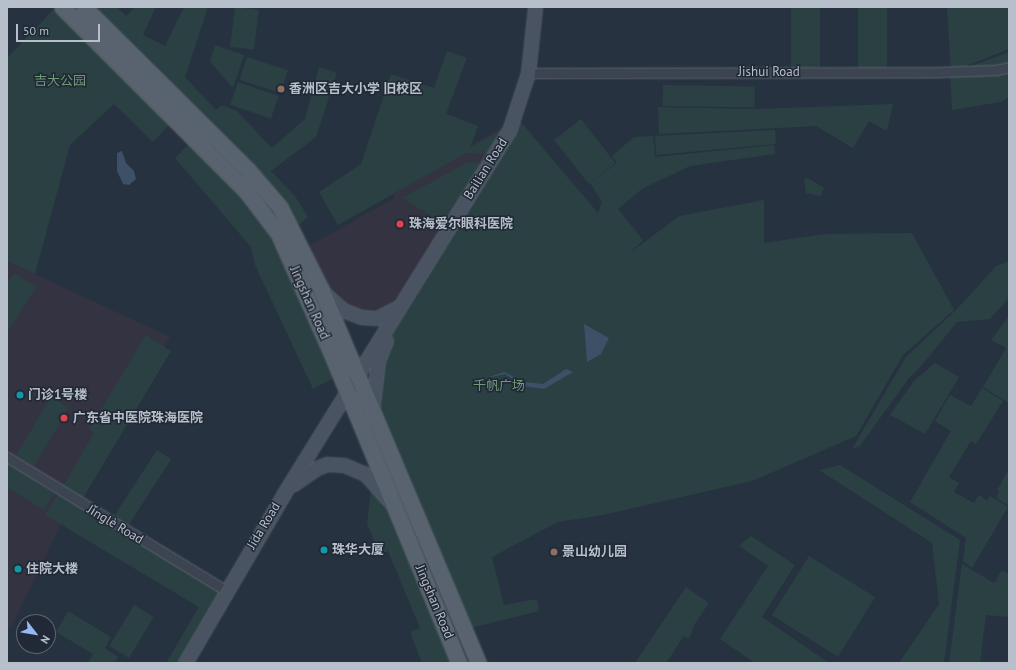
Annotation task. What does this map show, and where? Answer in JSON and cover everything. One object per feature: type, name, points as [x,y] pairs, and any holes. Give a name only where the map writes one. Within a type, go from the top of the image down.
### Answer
[{"type":"main road","name":"Jingshan Road","points":[[62,7],[245,190],[278,233],[347,392],[459,663]]},
{"type":"main road","name":"Jingshan Road","points":[[84,7],[248,170],[280,207],[322,291],[356,376],[478,663]]},
{"type":"main road","name":"Bailian Road","points":[[356,376],[509,131],[528,73],[535,7]]},
{"type":"main road","points":[[322,291],[343,310],[361,317],[377,318],[399,307]]},
{"type":"main road","points":[[372,411],[378,360],[399,307]]},
{"type":"main road","name":"Jida Road","points":[[184,663],[225,590],[356,376]]},
{"type":"main road","points":[[283,495],[308,473],[335,464],[356,468],[365,474],[395,508]]},
{"type":"street","name":"Jishui Road","points":[[528,73],[940,72],[996,70],[1009,67]]},
{"type":"street","name":"Jǐnglè Road","points":[[7,457],[225,590]]},
{"type":"shaded area","name":"珠海爱尔眼科医院","points":[[507,125],[399,307],[377,318],[343,310],[303,249],[393,199],[397,187]]},
{"type":"shaded area","points":[[122,151],[126,163],[134,171],[136,179],[129,185],[123,184],[117,171],[117,153]]},
{"type":"shaded area","name":"广东省中医院珠海医院","points":[[7,261],[170,337],[73,499],[18,614],[16,614],[16,618],[11,628],[7,627]]},
{"type":"shaded area","points":[[584,324],[609,338],[601,354],[587,362]]},
{"type":"shaded area","points":[[566,369],[573,372],[544,389],[523,386],[505,374],[483,379],[504,372],[525,382],[543,384]]},
{"type":"green space","name":"吉大公园","points":[[56,7],[173,121],[153,142],[114,104],[70,145],[35,274],[7,261],[7,58]]},
{"type":"green space","points":[[86,7],[117,7],[126,16],[135,7],[156,7],[143,35],[165,46],[184,7],[208,7],[185,77],[216,110],[222,105],[237,111],[272,148],[305,119],[319,67],[337,73],[316,137],[271,171],[295,196],[308,217],[294,229]]},
{"type":"green space","points":[[235,7],[259,10],[254,50],[230,47]]},
{"type":"green space","points":[[791,7],[820,7],[820,69],[791,69]]},
{"type":"green space","points":[[858,7],[887,7],[887,68],[858,68]]},
{"type":"green space","points":[[947,7],[1009,7],[1009,49],[951,72]]},
{"type":"green space","points":[[215,45],[244,55],[233,88],[210,62]]},
{"type":"green space","points":[[447,51],[467,58],[446,114],[478,126],[470,148],[507,127],[491,154],[466,153],[338,225],[319,192],[361,164],[391,74],[434,88]]},
{"type":"green space","points":[[1009,52],[1009,97],[1001,102],[952,110],[950,74]]},
{"type":"green space","points":[[247,57],[288,70],[280,93],[240,80]]},
{"type":"green space","points":[[238,82],[279,96],[271,119],[230,105]]},
{"type":"green space","points":[[663,85],[755,87],[755,108],[663,106]]},
{"type":"green space","points":[[893,104],[887,131],[869,121],[853,148],[816,126],[659,134],[658,107],[756,109]]},
{"type":"green space","name":"千帆广场","points":[[515,115],[598,213],[602,202],[590,183],[617,163],[612,156],[634,137],[653,136],[655,157],[774,145],[775,154],[690,166],[642,189],[618,209],[643,240],[631,252],[679,216],[764,200],[764,243],[825,234],[912,233],[954,310],[903,355],[856,436],[752,481],[603,515],[558,522],[492,557],[504,605],[537,599],[539,611],[466,629],[375,415],[379,359],[399,307]]},
{"type":"green space","points":[[581,119],[615,163],[589,184],[554,140]]},
{"type":"green space","points":[[775,130],[776,144],[656,155],[655,136]]},
{"type":"green space","points":[[192,141],[276,234],[339,375],[313,389],[255,265],[251,247],[175,158]]},
{"type":"green space","points":[[468,162],[486,163],[446,225],[402,198]]},
{"type":"green space","points":[[808,178],[824,188],[821,196],[806,193],[804,180]]},
{"type":"green space","points":[[1009,261],[1009,298],[990,319],[957,322],[922,365],[909,378],[860,446],[852,449],[906,357],[957,309],[996,266]]},
{"type":"green space","points":[[14,273],[36,287],[7,333],[7,284]]},
{"type":"green space","points":[[1009,316],[1009,403],[983,387],[1006,348],[991,340]]},
{"type":"green space","points":[[146,335],[171,351],[83,498],[63,486],[94,433],[89,429]]},
{"type":"green space","points":[[935,363],[959,377],[925,434],[890,415],[914,381]]},
{"type":"green space","points":[[982,388],[1003,401],[976,444],[971,441],[949,477],[959,483],[954,492],[974,503],[979,495],[987,500],[990,496],[1008,507],[972,568],[963,561],[966,538],[910,502],[951,431],[935,421],[950,395],[971,406]]},
{"type":"green space","points":[[51,397],[69,408],[34,466],[16,455]]},
{"type":"green space","points":[[157,450],[171,459],[127,527],[113,518]]},
{"type":"green space","points":[[7,463],[54,493],[44,510],[7,487]]},
{"type":"green space","points":[[840,465],[960,540],[944,663],[899,663],[939,604],[932,543],[819,470]]},
{"type":"green space","points":[[1009,469],[1009,506],[996,498],[999,492],[997,490]]},
{"type":"green space","points":[[371,488],[392,511],[457,663],[422,663],[410,632],[420,628],[388,551],[380,555],[367,524]]},
{"type":"green space","points":[[58,494],[220,592],[179,663],[166,663],[199,607],[45,515]]},
{"type":"green space","points":[[751,536],[795,565],[762,617],[829,663],[755,663],[720,639],[768,566],[739,546]]},
{"type":"green space","points":[[809,556],[875,597],[838,657],[772,615]]},
{"type":"green space","points":[[962,564],[994,583],[1002,570],[1009,574],[1009,617],[986,615],[980,663],[949,663]]},
{"type":"green space","points":[[686,587],[709,603],[694,625],[689,639],[684,636],[666,663],[635,663]]},
{"type":"green space","points":[[134,605],[154,617],[129,658],[109,646]]},
{"type":"green space","points":[[68,611],[111,637],[105,648],[118,657],[114,663],[88,663],[93,654],[56,632]]},
{"type":"place","name":"香洲区吉大小学 旧校区","points":[[281,89]]},
{"type":"place","name":"珠海爱尔眼科医院","points":[[400,224]]},
{"type":"place","name":"门诊1号楼","points":[[20,395]]},
{"type":"place","name":"广东省中医院珠海医院","points":[[64,418]]},
{"type":"place","name":"珠华大厦","points":[[324,550]]},
{"type":"place","name":"景山幼儿园","points":[[554,552]]},
{"type":"place","name":"住院大楼","points":[[18,569]]}]
